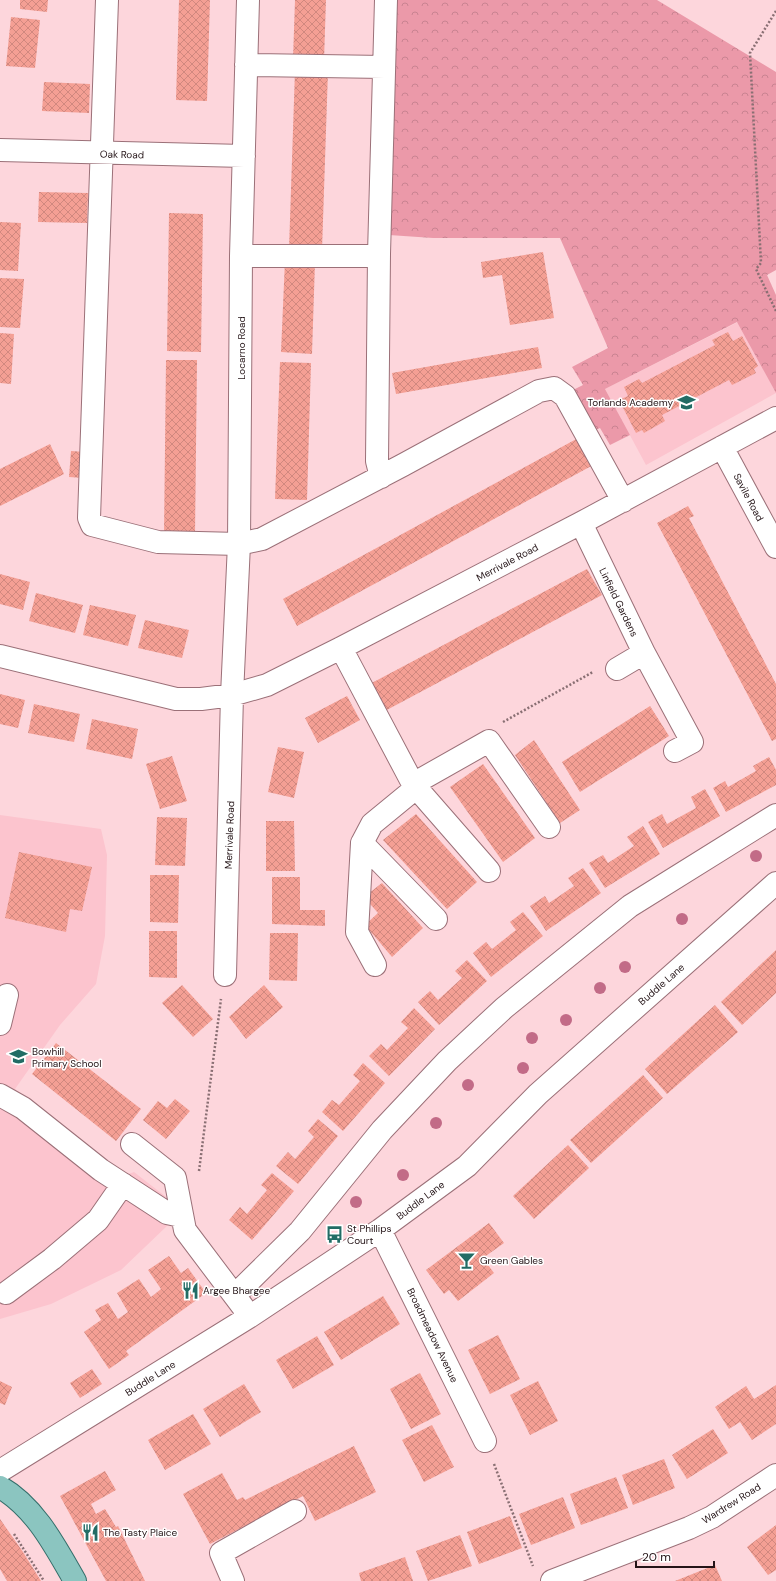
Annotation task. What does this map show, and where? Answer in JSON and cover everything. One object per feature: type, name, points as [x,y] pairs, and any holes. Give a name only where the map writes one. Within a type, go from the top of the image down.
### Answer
[{"type":"main road","points":[[0,1487],[15,1495],[34,1518],[52,1541],[75,1581]]},
{"type":"street","points":[[108,0],[101,153],[90,518],[92,525],[158,542],[214,545],[239,544],[262,539],[381,477],[539,390],[554,388],[565,396],[623,500]]},
{"type":"street","name":"Locarno Road","points":[[232,695],[239,544],[241,256],[248,0]]},
{"type":"street","points":[[381,477],[377,461],[379,254],[386,0]]},
{"type":"street","points":[[246,65],[384,67]]},
{"type":"street","name":"Oak Road","points":[[0,150],[244,156]]},
{"type":"street","points":[[241,256],[370,256],[379,254]]},
{"type":"street","name":"Merrivale Road","points":[[0,656],[176,699],[201,699],[232,695],[267,685],[581,523],[776,418]]},
{"type":"street","name":"Savile Road","points":[[722,447],[776,547]]},
{"type":"street","name":"Linfield Gardens","points":[[581,523],[644,654],[692,742],[675,751]]},
{"type":"street","points":[[341,648],[413,784],[489,871]]},
{"type":"street","points":[[617,668],[644,654]]},
{"type":"street","name":"Merrivale Road","points":[[225,975],[232,695]]},
{"type":"street","points":[[413,784],[489,741],[549,827]]},
{"type":"street","points":[[375,965],[357,932],[362,843],[372,824],[412,792],[413,784]]},
{"type":"street","points":[[235,1295],[300,1231],[382,1130],[447,1061],[504,1008],[630,906],[776,815]]},
{"type":"street","points":[[362,843],[436,919]]},
{"type":"street","name":"Buddle Lane","points":[[0,1471],[249,1317],[380,1230],[467,1166],[538,1094],[776,883]]},
{"type":"street","points":[[0,1024],[7,995]]},
{"type":"street","points":[[0,1096],[23,1108],[101,1170],[167,1213],[180,1210]]},
{"type":"street","points":[[132,1144],[175,1178],[185,1230],[197,1248],[235,1295],[249,1317]]},
{"type":"street","points":[[6,1293],[52,1259],[98,1220],[123,1184]]},
{"type":"street","name":"Broadmeadow Avenue","points":[[380,1230],[485,1441]]},
{"type":"street","name":"Wardrew Road","points":[[552,1581],[689,1528],[712,1517],[776,1475]]},
{"type":"street","points":[[233,1581],[221,1553],[295,1511]]},
{"type":"path","points":[[776,11],[750,53],[762,263],[756,269],[776,312]]},
{"type":"path","points":[[489,741],[494,727],[501,723],[604,666],[617,668]]},
{"type":"path","points":[[180,1210],[198,1176],[225,975]]},
{"type":"path","points":[[485,1441],[534,1567]]},
{"type":"path","points":[[10,1529],[44,1581]]},
{"type":"shaded area","name":"Torlands Academy","points":[[738,322],[776,393],[646,465],[605,389]]},
{"type":"shaded area","name":"Bowhill Primary School","points":[[0,815],[101,829],[107,855],[105,936],[96,984],[60,1025],[15,1089],[123,1176],[134,1172],[170,1200],[168,1225],[121,1270],[51,1304],[0,1319]]},
{"type":"green space","points":[[397,0],[657,0],[776,72],[776,270],[767,275],[776,295],[776,393],[737,322],[605,389],[630,435],[610,445],[600,428],[591,432],[569,392],[583,385],[572,367],[608,348],[560,238],[433,238],[389,235]]},
{"type":"building","points":[[20,0],[48,0],[47,12],[20,9]]},
{"type":"building","points":[[179,0],[210,0],[207,101],[176,100]]},
{"type":"building","points":[[295,0],[326,0],[324,60],[293,59]]},
{"type":"building","points":[[11,17],[40,20],[35,68],[6,66]]},
{"type":"building","points":[[295,70],[328,71],[322,250],[289,249]]},
{"type":"building","points":[[44,82],[90,84],[89,113],[42,111]]},
{"type":"building","points":[[39,192],[88,193],[87,223],[38,222]]},
{"type":"building","points":[[169,213],[203,214],[201,352],[167,351]]},
{"type":"building","points":[[0,222],[21,223],[18,271],[0,270]]},
{"type":"building","points":[[543,252],[554,318],[510,325],[502,275],[483,278],[481,262]]},
{"type":"building","points":[[285,260],[315,262],[312,354],[281,352]]},
{"type":"building","points":[[0,278],[24,279],[20,328],[0,327]]},
{"type":"building","points":[[728,332],[733,341],[742,336],[758,366],[754,369],[756,373],[732,385],[729,380],[662,415],[665,421],[644,433],[642,430],[636,433],[619,400],[628,396],[624,387],[639,379],[642,383],[715,345],[712,340]]},
{"type":"building","points":[[0,333],[14,334],[11,384],[0,383]]},
{"type":"building","points":[[538,347],[542,368],[396,394],[392,373]]},
{"type":"building","points":[[166,360],[197,360],[195,535],[164,535]]},
{"type":"building","points":[[280,362],[311,363],[307,500],[275,499]]},
{"type":"building","points":[[580,437],[595,464],[297,626],[283,599]]},
{"type":"building","points":[[50,444],[64,474],[0,506],[0,469]]},
{"type":"building","points":[[71,451],[85,452],[83,478],[69,477]]},
{"type":"building","points":[[688,506],[694,516],[689,518],[776,684],[776,739],[772,741],[657,523]]},
{"type":"building","points":[[587,569],[602,595],[383,712],[368,685]]},
{"type":"building","points":[[0,574],[30,582],[23,610],[0,604]]},
{"type":"building","points":[[36,593],[83,605],[75,633],[29,621]]},
{"type":"building","points":[[90,605],[136,615],[128,646],[83,635]]},
{"type":"building","points":[[145,620],[189,630],[182,658],[138,648]]},
{"type":"building","points":[[0,694],[25,700],[18,728],[0,724]]},
{"type":"building","points":[[347,696],[360,720],[318,743],[305,718]]},
{"type":"building","points":[[34,704],[80,714],[74,742],[28,733]]},
{"type":"building","points":[[650,706],[669,736],[580,792],[562,762]]},
{"type":"building","points":[[92,719],[138,729],[132,759],[86,749]]},
{"type":"building","points":[[534,740],[580,810],[560,823],[515,755]]},
{"type":"building","points":[[278,747],[304,752],[294,798],[268,792]]},
{"type":"building","points":[[172,756],[187,801],[160,809],[146,764]]},
{"type":"building","points":[[769,757],[776,770],[776,785],[726,812],[713,788],[725,781],[728,787],[756,771],[753,766]]},
{"type":"building","points":[[483,764],[535,838],[503,862],[450,787]]},
{"type":"building","points":[[705,789],[720,816],[663,848],[648,822],[662,814],[667,824],[696,808],[691,797]]},
{"type":"building","points":[[416,814],[477,882],[447,909],[383,840]]},
{"type":"building","points":[[157,817],[187,818],[185,866],[155,865]]},
{"type":"building","points":[[266,821],[294,821],[295,871],[266,871]]},
{"type":"building","points":[[643,826],[660,854],[605,888],[589,863],[603,855],[608,863],[634,846],[627,837]]},
{"type":"building","points":[[19,852],[92,867],[82,911],[70,909],[66,932],[5,918]]},
{"type":"building","points":[[583,868],[601,893],[546,931],[530,906],[545,896],[549,903],[574,886],[568,878]]},
{"type":"building","points":[[150,875],[179,875],[178,923],[150,922]]},
{"type":"building","points":[[272,877],[300,877],[300,910],[325,910],[325,926],[272,924]]},
{"type":"building","points":[[382,883],[423,928],[392,957],[365,925],[378,913],[364,897]]},
{"type":"building","points":[[523,912],[543,936],[491,977],[473,953],[486,942],[492,949],[516,930],[510,922]]},
{"type":"building","points":[[149,931],[177,931],[177,978],[149,977]]},
{"type":"building","points":[[270,933],[298,933],[297,981],[269,980]]},
{"type":"building","points":[[776,950],[776,993],[742,1025],[721,1002]]},
{"type":"building","points":[[467,960],[487,981],[439,1025],[418,1002],[430,991],[438,1000],[462,978],[455,971]]},
{"type":"building","points":[[182,985],[213,1019],[193,1037],[162,1003]]},
{"type":"building","points":[[264,985],[283,1007],[246,1039],[229,1017]]},
{"type":"building","points":[[715,1005],[738,1032],[667,1094],[645,1069]]},
{"type":"building","points":[[414,1008],[435,1029],[389,1076],[369,1056],[381,1044],[387,1050],[408,1028],[401,1022]]},
{"type":"building","points":[[56,1043],[141,1109],[116,1141],[32,1074]]},
{"type":"building","points":[[363,1063],[385,1083],[343,1131],[322,1112],[332,1100],[339,1105],[360,1081],[353,1075]]},
{"type":"building","points":[[643,1075],[663,1098],[591,1163],[570,1140]]},
{"type":"building","points":[[175,1099],[190,1111],[166,1139],[143,1120],[158,1101],[167,1108]]},
{"type":"building","points":[[318,1119],[338,1136],[298,1184],[276,1166],[288,1152],[295,1159],[314,1137],[308,1131]]},
{"type":"building","points":[[568,1145],[589,1168],[534,1219],[513,1196]]},
{"type":"building","points":[[272,1173],[294,1191],[252,1240],[229,1220],[240,1207],[247,1214],[267,1190],[261,1185]]},
{"type":"building","points":[[489,1223],[504,1243],[483,1258],[494,1273],[458,1301],[449,1290],[444,1294],[426,1270]]},
{"type":"building","points":[[169,1256],[181,1273],[188,1268],[206,1293],[126,1351],[129,1355],[109,1369],[84,1332],[101,1320],[95,1310],[108,1303],[118,1319],[128,1312],[117,1293],[139,1279],[151,1297],[161,1289],[148,1270]]},
{"type":"building","points":[[383,1296],[400,1324],[341,1360],[324,1332]]},
{"type":"building","points":[[498,1335],[520,1379],[490,1394],[468,1350]]},
{"type":"building","points":[[317,1336],[334,1365],[293,1389],[276,1360]]},
{"type":"building","points":[[92,1369],[102,1384],[80,1398],[70,1383]]},
{"type":"building","points":[[420,1373],[441,1414],[411,1429],[390,1389]]},
{"type":"building","points":[[0,1381],[12,1387],[5,1405],[0,1403]]},
{"type":"building","points":[[538,1381],[558,1421],[530,1435],[510,1395]]},
{"type":"building","points":[[244,1384],[261,1412],[220,1437],[203,1409]]},
{"type":"building","points":[[776,1385],[776,1424],[752,1440],[740,1422],[729,1429],[715,1407],[746,1386],[754,1399]]},
{"type":"building","points":[[193,1414],[211,1444],[165,1470],[148,1440]]},
{"type":"building","points":[[432,1425],[454,1467],[424,1482],[402,1440]]},
{"type":"building","points":[[713,1429],[728,1453],[687,1479],[672,1455]]},
{"type":"building","points":[[354,1446],[376,1492],[315,1521],[303,1496],[210,1544],[183,1494],[222,1473],[237,1500],[243,1497],[245,1500]]},
{"type":"building","points":[[664,1459],[675,1488],[633,1505],[622,1475]]},
{"type":"building","points":[[105,1471],[116,1490],[91,1504],[96,1514],[105,1509],[116,1527],[118,1526],[145,1581],[106,1581],[60,1496]]},
{"type":"building","points":[[616,1477],[628,1508],[581,1525],[570,1494]]},
{"type":"building","points":[[563,1497],[575,1528],[531,1545],[519,1514]]},
{"type":"building","points":[[510,1516],[522,1548],[479,1564],[467,1532]]},
{"type":"building","points":[[0,1519],[41,1581],[7,1581],[0,1569]]},
{"type":"building","points":[[776,1525],[776,1570],[768,1575],[747,1547]]},
{"type":"building","points":[[460,1535],[472,1566],[428,1581],[416,1551]]},
{"type":"building","points":[[405,1557],[413,1581],[361,1581],[359,1573]]},
{"type":"building","points":[[715,1565],[722,1581],[675,1581]]},
{"type":"place","name":"Torlands Academy","points":[[686,402]]},
{"type":"place","name":"Bowhill Primary School","points":[[19,1057]]},
{"type":"place","name":"St Phillips Court","points":[[334,1234]]},
{"type":"place","name":"Green Gables","points":[[467,1260]]},
{"type":"place","name":"Argee Bhargee","points":[[190,1290]]},
{"type":"place","name":"The Tasty Plaice","points":[[90,1532]]}]
